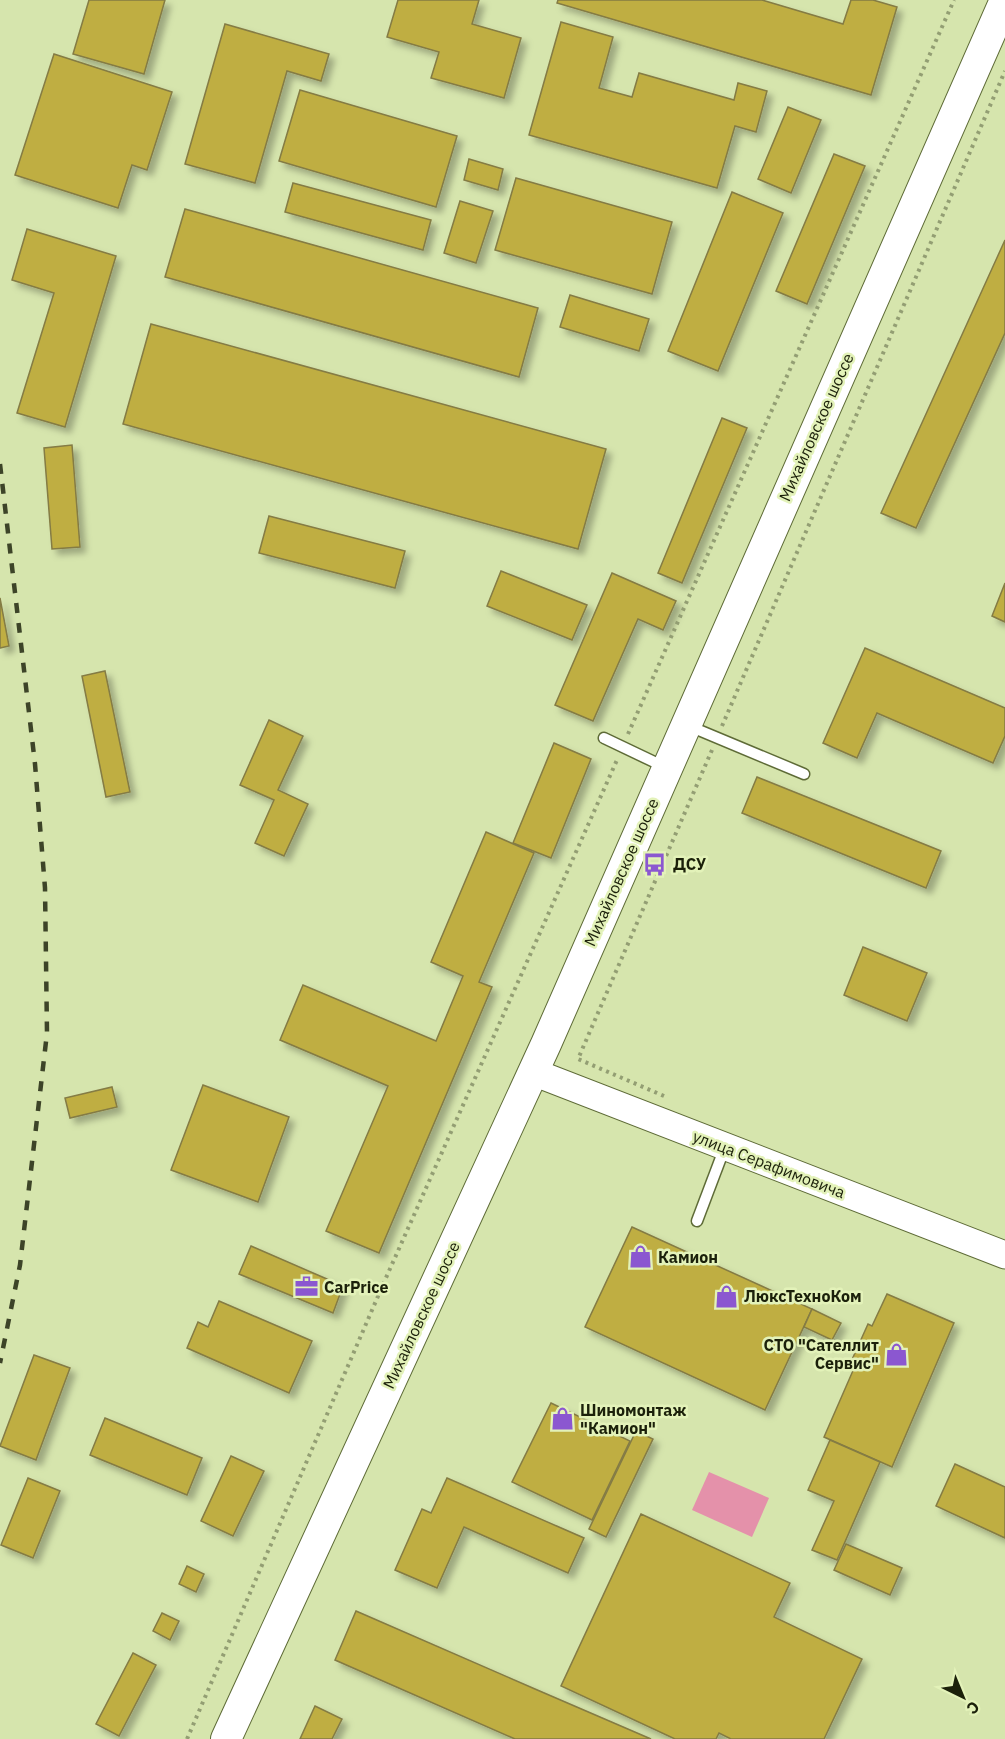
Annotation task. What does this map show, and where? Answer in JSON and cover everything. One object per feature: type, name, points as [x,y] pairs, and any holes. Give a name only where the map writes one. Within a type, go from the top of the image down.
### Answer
[{"type":"main road","name":"Михайловское шоссе","points":[[226,1739],[532,1072],[1005,0]]},
{"type":"street","name":"улица Серафимовича","points":[[532,1072],[1005,1255]]},
{"type":"lane","points":[[686,725],[804,774]]},
{"type":"lane","points":[[604,738],[667,768]]},
{"type":"lane","points":[[697,1221],[725,1147]]},
{"type":"path","points":[[187,1739],[386,1280],[954,0]]},
{"type":"path","points":[[578,1059],[1005,71]]},
{"type":"shaded area","points":[[709,1472],[769,1498],[752,1537],[692,1510]]},
{"type":"building","points":[[89,0],[165,0],[144,74],[73,54]]},
{"type":"building","points":[[398,0],[479,0],[472,24],[521,38],[504,98],[431,78],[439,52],[387,37]]},
{"type":"building","points":[[558,0],[762,0],[843,24],[851,0],[873,0],[897,7],[871,95],[557,3]]},
{"type":"building","points":[[561,22],[613,37],[599,88],[632,97],[639,73],[734,100],[738,83],[767,91],[756,132],[735,126],[717,188],[529,135]]},
{"type":"building","points":[[225,24],[329,54],[321,81],[287,71],[255,183],[185,164]]},
{"type":"building","points":[[54,54],[172,92],[147,170],[132,165],[118,208],[15,175]]},
{"type":"building","points":[[300,90],[457,136],[436,207],[279,161]]},
{"type":"building","points":[[788,107],[821,120],[791,193],[758,179]]},
{"type":"building","points":[[834,154],[865,166],[807,304],[776,291]]},
{"type":"building","points":[[469,159],[503,169],[498,190],[464,180]]},
{"type":"building","points":[[516,178],[672,222],[652,294],[495,250]]},
{"type":"building","points":[[293,183],[431,220],[423,250],[285,212]]},
{"type":"building","points":[[732,192],[783,213],[718,371],[668,351]]},
{"type":"building","points":[[460,201],[493,211],[476,263],[444,253]]},
{"type":"building","points":[[185,209],[538,308],[519,377],[165,277]]},
{"type":"building","points":[[27,229],[116,256],[65,427],[17,413],[54,293],[12,280]]},
{"type":"building","points":[[1005,240],[1005,333],[916,528],[881,513]]},
{"type":"building","points":[[570,295],[649,319],[639,351],[560,327]]},
{"type":"building","points":[[151,324],[606,449],[578,549],[123,424]]},
{"type":"building","points":[[722,418],[747,428],[682,583],[658,573]]},
{"type":"building","points":[[72,445],[80,547],[52,549],[44,448]]},
{"type":"building","points":[[269,516],[405,551],[395,588],[259,553]]},
{"type":"building","points":[[501,571],[587,605],[572,640],[487,606]]},
{"type":"building","points":[[612,573],[676,601],[663,630],[638,619],[593,721],[555,705]]},
{"type":"building","points":[[1005,583],[1005,622],[992,616]]},
{"type":"building","points":[[0,598],[9,646],[0,648]]},
{"type":"building","points":[[865,648],[1005,708],[1005,736],[993,763],[877,713],[857,758],[823,743]]},
{"type":"building","points":[[105,671],[130,792],[106,797],[82,676]]},
{"type":"building","points":[[269,720],[303,736],[278,790],[308,804],[284,856],[255,843],[274,800],[240,785]]},
{"type":"building","points":[[554,743],[591,759],[551,858],[513,843]]},
{"type":"building","points":[[757,777],[941,851],[926,888],[742,813]]},
{"type":"building","points":[[486,832],[534,853],[479,982],[492,987],[379,1253],[326,1231],[388,1086],[280,1040],[303,985],[436,1041],[463,976],[431,962]]},
{"type":"building","points":[[863,947],[927,973],[907,1021],[844,995]]},
{"type":"building","points":[[203,1085],[289,1117],[258,1202],[171,1170]]},
{"type":"building","points":[[112,1087],[117,1107],[70,1118],[65,1098]]},
{"type":"building","points":[[632,1227],[812,1309],[765,1410],[585,1327]]},
{"type":"building","points":[[251,1246],[343,1286],[333,1313],[239,1274]]},
{"type":"building","points":[[887,1294],[954,1323],[892,1467],[824,1437],[855,1366],[850,1364],[868,1324],[872,1326]]},
{"type":"building","points":[[219,1301],[312,1341],[289,1393],[187,1348],[198,1322],[208,1327]]},
{"type":"building","points":[[812,1309],[841,1323],[832,1340],[804,1327]]},
{"type":"building","points":[[34,1355],[70,1368],[36,1460],[0,1446]]},
{"type":"building","points":[[551,1403],[630,1441],[592,1520],[512,1482]]},
{"type":"building","points":[[105,1418],[202,1458],[187,1495],[90,1455]]},
{"type":"building","points":[[636,1431],[653,1439],[606,1537],[589,1529]]},
{"type":"building","points":[[830,1440],[880,1462],[837,1560],[812,1550],[834,1501],[808,1490]]},
{"type":"building","points":[[231,1456],[264,1471],[233,1536],[201,1521]]},
{"type":"building","points":[[955,1464],[1005,1487],[1005,1538],[936,1506]]},
{"type":"building","points":[[28,1478],[60,1491],[33,1558],[1,1545]]},
{"type":"building","points":[[447,1478],[584,1538],[568,1573],[464,1527],[437,1588],[395,1570],[422,1509],[431,1513]]},
{"type":"building","points":[[641,1514],[790,1583],[774,1617],[862,1659],[824,1739],[731,1739],[719,1733],[716,1739],[675,1739],[561,1686]]},
{"type":"building","points":[[846,1544],[902,1568],[890,1595],[834,1570]]},
{"type":"building","points":[[187,1566],[204,1574],[196,1592],[179,1584]]},
{"type":"building","points":[[356,1611],[651,1739],[515,1739],[335,1660]]},
{"type":"building","points":[[162,1613],[179,1621],[170,1640],[153,1631]]},
{"type":"building","points":[[133,1653],[156,1665],[119,1736],[96,1724]]},
{"type":"building","points":[[315,1706],[342,1719],[332,1739],[300,1739]]},
{"type":"railway","points":[[0,464],[35,764],[45,888],[47,1033],[20,1265],[0,1363]]},
{"type":"place","name":"ДСУ","points":[[655,864]]},
{"type":"place","name":"Камион","points":[[640,1257]]},
{"type":"place","name":"CarPrice","points":[[306,1287]]},
{"type":"place","name":"ЛюксТехноКом","points":[[726,1296]]},
{"type":"place","name":"СТО \"Сателлит Сервис\"","points":[[897,1354]]},
{"type":"place","name":"Шиномонтаж \"Камион\"","points":[[562,1419]]}]
